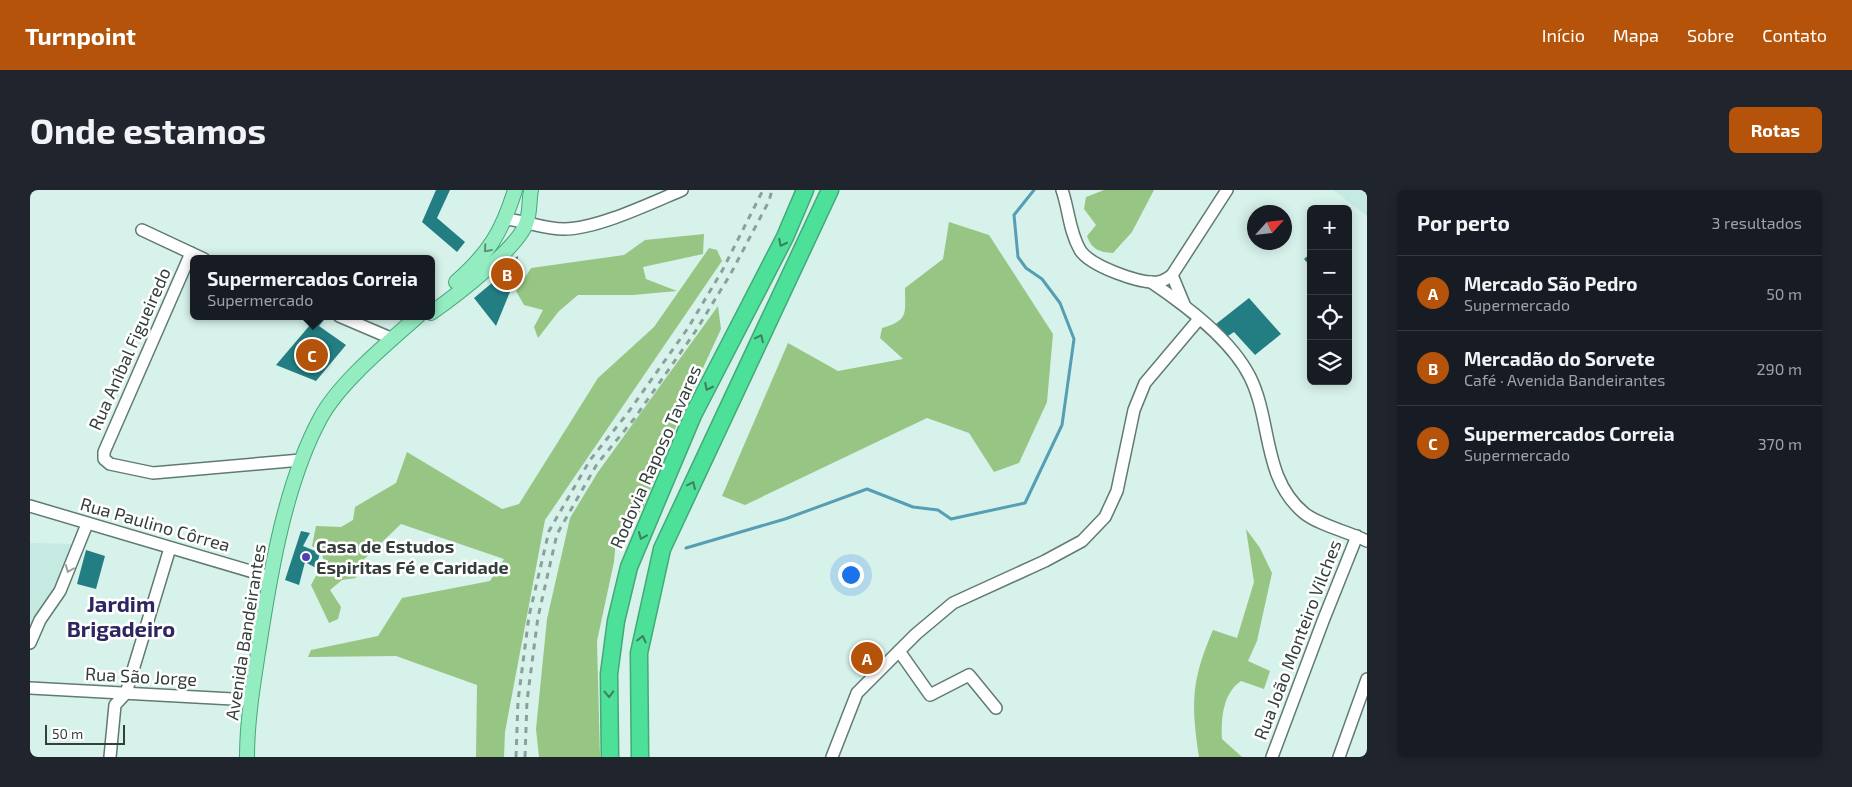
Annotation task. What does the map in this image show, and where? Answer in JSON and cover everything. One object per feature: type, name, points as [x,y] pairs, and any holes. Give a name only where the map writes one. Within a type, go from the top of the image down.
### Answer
[{"type":"highway","name":"Rodovia Raposo Tavares","points":[[610,757],[609,674],[616,621],[630,567],[693,415],[784,237],[803,194]]},
{"type":"highway","points":[[640,757],[639,654],[662,549],[828,197]]},
{"type":"main road","points":[[435,301],[468,271],[491,245],[506,219],[515,190]]},
{"type":"main road","points":[[435,310],[449,301],[503,253],[522,232],[527,221],[531,190]]},
{"type":"main road","name":"Avenida Bandeirantes","points":[[247,757],[251,700],[270,577],[301,460],[322,416],[352,377],[413,320]]},
{"type":"main road","name":"Avenida Bandeirantes","points":[[392,339],[420,320]]},
{"type":"street","points":[[506,219],[527,221],[551,228],[578,227],[611,217],[682,190]]},
{"type":"street","points":[[1062,190],[1072,230],[1083,254],[1104,267],[1151,282],[1184,304],[1232,352],[1250,378],[1255,390],[1273,468],[1288,493],[1304,513],[1362,538]]},
{"type":"street","points":[[1151,282],[1166,280],[1172,275],[1227,190]]},
{"type":"street","points":[[142,230],[195,255]]},
{"type":"street","name":"Rua Aníbal Figueiredo","points":[[190,255],[104,452],[104,459],[110,464],[153,473],[301,460]]},
{"type":"street","points":[[1172,275],[1184,304]]},
{"type":"street","points":[[832,757],[857,693],[898,651],[953,604],[1046,561],[1082,541],[1105,517],[1117,492],[1130,428],[1145,383],[1199,319]]},
{"type":"street","points":[[348,320],[392,339]]},
{"type":"street","name":"Rua Paulino Côrrea","points":[[30,506],[270,577]]},
{"type":"street","points":[[30,643],[40,620],[60,591],[87,524]]},
{"type":"street","name":"Rua João Monteiro Vilches","points":[[1272,757],[1328,612],[1362,538]]},
{"type":"street","points":[[110,757],[116,705],[126,693],[170,548]]},
{"type":"street","points":[[1278,757],[1329,622],[1328,612]]},
{"type":"street","points":[[898,651],[930,695],[969,676],[996,708]]},
{"type":"street","points":[[1339,757],[1367,679]]},
{"type":"street","name":"Rua São Jorge","points":[[30,688],[251,700]]},
{"type":"shaded area","points":[[1333,190],[1367,190],[1367,216],[1336,192]]},
{"type":"shaded area","points":[[30,543],[76,544],[57,588],[30,635]]},
{"type":"green space","points":[[1104,190],[1154,190],[1132,232],[1113,253],[1097,249],[1091,244],[1087,236],[1096,225],[1084,209],[1086,197]]},
{"type":"green space","points":[[949,222],[989,235],[1053,334],[1047,402],[1019,463],[994,472],[969,433],[927,418],[745,505],[722,496],[788,343],[838,371],[903,359],[880,338],[882,328],[897,322],[904,315],[905,288],[943,259]]},
{"type":"green space","points":[[704,234],[703,254],[643,267],[646,279],[677,291],[633,295],[578,295],[559,311],[538,338],[534,327],[543,310],[524,305],[516,291],[531,268],[624,255],[645,240]]},
{"type":"green space","points":[[709,248],[717,250],[722,261],[545,520],[505,732],[504,757],[476,757],[477,685],[396,656],[308,657],[311,650],[378,636],[402,598],[490,581],[504,559],[401,524],[357,566],[356,578],[342,580],[330,590],[341,607],[338,619],[329,623],[311,585],[324,561],[321,552],[312,546],[316,526],[341,527],[353,520],[355,507],[396,483],[407,452],[502,509],[519,504],[598,378],[654,327]]},
{"type":"green space","points":[[718,306],[721,329],[673,433],[643,508],[616,538],[614,562],[597,641],[600,757],[539,757],[536,729],[547,619],[570,518],[598,472]]},
{"type":"green space","points":[[1246,529],[1260,548],[1272,573],[1257,641],[1248,661],[1270,671],[1264,689],[1241,681],[1230,692],[1224,707],[1222,739],[1242,757],[1199,757],[1194,707],[1200,664],[1213,630],[1237,638],[1254,582]]},
{"type":"building","points":[[436,190],[450,190],[437,218],[465,242],[457,252],[422,222]]},
{"type":"building","points":[[518,256],[514,282],[496,326],[474,298],[512,266],[509,262]]},
{"type":"building","points":[[1249,298],[1281,334],[1255,355],[1234,332],[1228,336],[1216,324]]},
{"type":"building","points":[[314,320],[324,320],[319,326],[346,345],[316,381],[276,365]]},
{"type":"building","name":"Casa de Estudos Espiritas Fé e Caridade","points":[[301,531],[310,533],[303,546],[320,553],[316,568],[305,562],[299,585],[285,580]]},
{"type":"building","points":[[86,550],[105,556],[96,589],[77,584]]},
{"type":"waterway","points":[[686,548],[785,519],[867,489],[913,507],[938,510],[951,519],[1025,503],[1062,425],[1074,339],[1060,303],[1042,279],[1026,268],[1018,257],[1014,215],[1034,190]]},
{"type":"railway","points":[[516,757],[518,701],[529,616],[549,531],[590,460],[627,414],[688,328],[722,271],[763,190]]},
{"type":"railway","points":[[525,757],[527,701],[538,617],[557,534],[597,464],[634,419],[695,332],[730,275],[769,201],[772,190]]},
{"type":"place","name":"Mercadão do Sorvete","points":[[507,274]]},
{"type":"place","name":"Supermercados Correia","points":[[312,355]]},
{"type":"place","name":"Casa de Estudos Espiritas Fé e Caridade","points":[[306,557]]},
{"type":"place","name":"Mercado São Pedro","points":[[867,658]]},
{"type":"district","name":"Jardim Brigadeiro","points":[[121,616]]}]
